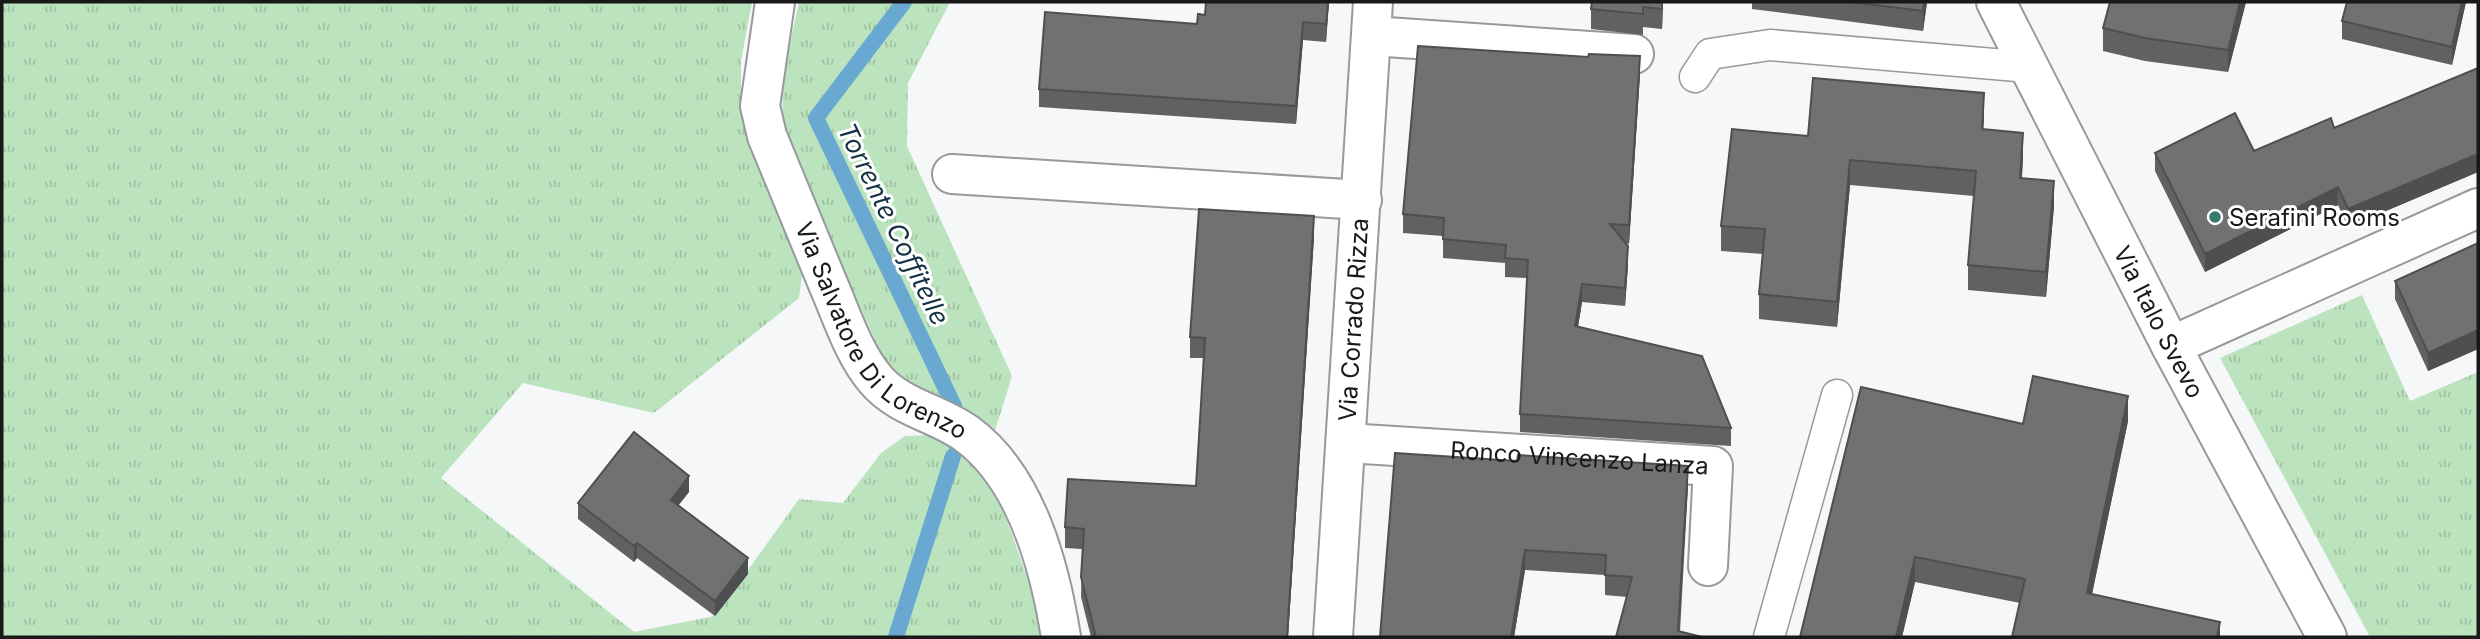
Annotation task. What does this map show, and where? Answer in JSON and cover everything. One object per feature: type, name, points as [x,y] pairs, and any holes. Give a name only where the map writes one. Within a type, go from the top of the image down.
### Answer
[{"type":"street","name":"Via Salvatore Di Lorenzo","points":[[775,2],[760,106],[768,136],[854,346],[876,380],[901,401],[967,434],[1010,483],[1029,522],[1054,590],[1061,637]]},
{"type":"street","name":"Via Italo Svevo","points":[[1996,2],[2171,346],[2327,637]]},
{"type":"street","points":[[1373,19],[1634,54]]},
{"type":"street","name":"Via Corrado Rizza","points":[[1333,637],[1373,19]]},
{"type":"street","points":[[952,174],[1362,200]]},
{"type":"street","points":[[2171,346],[2478,208]]},
{"type":"street","name":"Ronco Vincenzo Lanza","points":[[1347,443],[1713,466],[1708,566]]},
{"type":"lane","points":[[1695,77],[1710,54],[1770,45],[2029,66]]},
{"type":"lane","points":[[1769,637],[1837,395]]},
{"type":"green space","points":[[2,2],[752,2],[741,61],[741,105],[802,276],[799,298],[654,413],[523,383],[441,478],[634,632],[715,616],[799,499],[843,503],[881,453],[905,436],[933,435],[969,452],[996,490],[1041,616],[1043,637],[2,637]]},
{"type":"green space","points":[[799,2],[950,2],[908,83],[907,146],[1012,376],[993,437],[904,382],[881,354],[785,138],[783,86]]},
{"type":"green space","points":[[2362,295],[2410,401],[2478,372],[2478,637],[2370,637],[2220,358]]},
{"type":"building","points":[[1206,2],[1328,2],[1326,24],[1303,22],[1296,106],[1039,89],[1045,12],[1197,24],[1198,14],[1205,15]]},
{"type":"building","points":[[1592,2],[1662,2],[1662,9],[1643,7],[1643,14],[1591,9]]},
{"type":"building","points":[[1851,2],[1924,2],[1923,11]]},
{"type":"building","points":[[2110,2],[2240,2],[2228,50],[2145,38],[2103,28]]},
{"type":"building","points":[[2347,2],[2462,2],[2452,47],[2342,21]]},
{"type":"building","points":[[1418,46],[1588,57],[1589,54],[1640,56],[1629,225],[1610,224],[1628,246],[1625,288],[1582,284],[1575,326],[1702,356],[1731,428],[1520,414],[1528,260],[1505,258],[1506,245],[1443,239],[1444,218],[1403,214]]},
{"type":"building","points":[[2478,68],[2478,154],[2348,209],[2338,187],[2205,254],[2155,153],[2235,113],[2254,151],[2331,118],[2334,128]]},
{"type":"building","points":[[1813,78],[1984,93],[1982,129],[2023,133],[2020,178],[2054,181],[2046,272],[1968,265],[1976,171],[1850,160],[1837,302],[1759,294],[1765,229],[1721,226],[1732,129],[1808,136]]},
{"type":"building","points":[[1199,209],[1314,216],[1287,637],[1096,637],[1081,577],[1084,529],[1065,527],[1068,479],[1196,486],[1205,338],[1190,337]]},
{"type":"building","points":[[2478,243],[2478,330],[2428,353],[2395,281]]},
{"type":"building","points":[[2033,376],[2128,396],[2087,593],[2220,622],[2217,637],[2012,637],[2025,579],[1915,557],[1896,637],[1800,637],[1861,387],[2023,424]]},
{"type":"building","points":[[634,432],[689,476],[671,500],[748,558],[715,601],[637,543],[634,546],[578,503]]},
{"type":"building","points":[[1395,453],[1517,461],[1518,455],[1688,466],[1678,631],[1702,637],[1616,637],[1632,577],[1605,575],[1606,555],[1525,550],[1511,637],[1380,637]]},
{"type":"waterway","name":"Torrente Coffitelle","points":[[904,2],[816,118],[954,406]]},
{"type":"waterway","name":"Torrente Coffitelle","points":[[896,637],[953,456]]},
{"type":"place","name":"Serafini Rooms","points":[[2215,217]]}]
